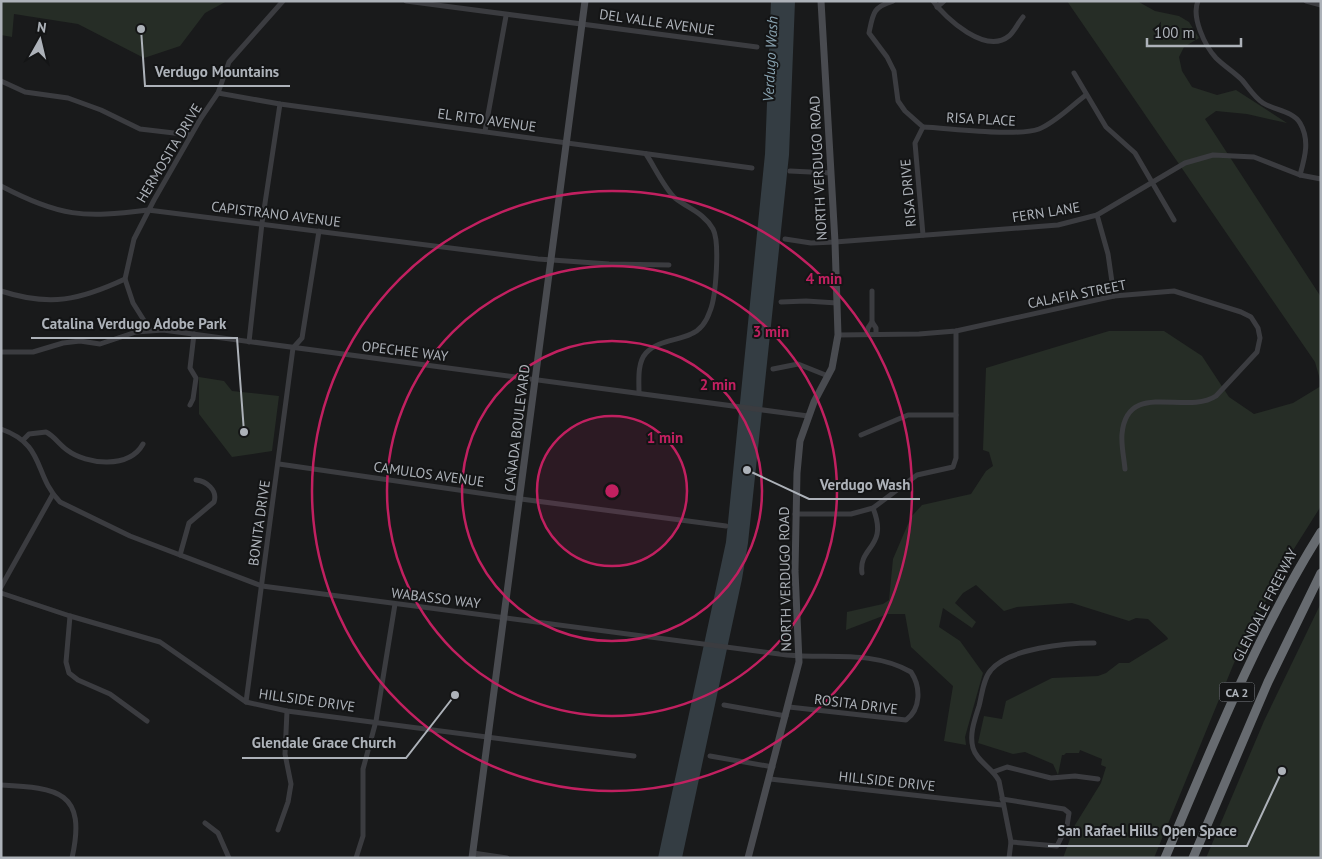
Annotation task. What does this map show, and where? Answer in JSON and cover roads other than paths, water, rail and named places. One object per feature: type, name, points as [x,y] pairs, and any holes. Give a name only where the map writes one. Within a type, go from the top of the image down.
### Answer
[{"type":"highway","name":"GLENDALE FREEWAY","points":[[1165,858],[1252,660],[1279,604],[1321,532]]},
{"type":"highway","name":"CA 2","points":[[1193,858],[1268,682],[1321,573]]},
{"type":"main road","name":"CAÑADA BOULEVARD","points":[[473,855],[585,1]]},
{"type":"main road","name":"NORTH VERDUGO ROAD","points":[[748,858],[789,707],[800,656],[795,571],[798,455],[808,416],[835,359],[838,335],[835,242],[821,1]]},
{"type":"street","name":"HERMOSITA DRIVE","points":[[125,279],[134,239],[148,210],[191,135],[218,93],[230,62],[283,1]]},
{"type":"street","name":"DEL VALLE AVENUE","points":[[406,1],[506,16],[757,47]]},
{"type":"street","points":[[893,1],[880,5],[872,16],[869,33],[887,57],[894,71],[898,100],[904,111],[923,127]]},
{"type":"street","points":[[933,1],[952,23],[981,39],[996,41],[1008,37],[1023,17]]},
{"type":"street","points":[[937,7],[944,1]]},
{"type":"street","points":[[1198,1],[1196,18],[1209,49],[1217,59],[1232,70],[1264,103],[1286,112],[1299,121],[1305,135],[1307,149],[1300,175]]},
{"type":"street","points":[[1306,1],[1321,5]]},
{"type":"street","points":[[485,131],[506,16]]},
{"type":"street","points":[[1074,73],[1106,127],[1135,153],[1174,220]]},
{"type":"street","points":[[1,81],[25,92],[68,98],[102,110],[140,130],[191,135]]},
{"type":"street","name":"EL RITO AVENUE","points":[[218,93],[280,104],[752,168]]},
{"type":"street","name":"RISA PLACE","points":[[923,127],[1021,132],[1038,129],[1054,120],[1086,95]]},
{"type":"street","points":[[249,342],[262,223],[280,104]]},
{"type":"street","name":"RISA DRIVE","points":[[923,127],[915,143],[923,235]]},
{"type":"street","points":[[639,393],[640,365],[646,353],[658,345],[692,334],[704,323],[711,310],[717,238],[708,222],[698,211],[674,197],[646,154]]},
{"type":"street","name":"FERN LANE","points":[[785,239],[811,243],[835,242],[1048,226],[1097,215],[1185,163],[1213,155],[1254,158],[1300,175],[1321,179]]},
{"type":"street","points":[[790,171],[831,172]]},
{"type":"street","name":"CAPISTRANO AVENUE","points":[[1,186],[42,206],[74,214],[95,216],[148,210],[529,258],[609,264],[669,265]]},
{"type":"street","points":[[1097,215],[1108,254],[1114,296]]},
{"type":"street","points":[[292,348],[302,338],[320,231]]},
{"type":"street","points":[[1,291],[30,299],[76,298],[93,294],[125,279],[133,302],[150,330]]},
{"type":"street","points":[[867,334],[872,322],[872,291]]},
{"type":"street","name":"CALAFIA STREET","points":[[838,335],[956,331],[1114,296],[1174,292],[1241,312],[1251,317],[1258,328],[1260,338],[1257,352],[1216,396],[1207,401],[1193,403],[1146,402],[1135,408],[1124,425],[1122,436],[1125,469]]},
{"type":"street","points":[[781,302],[838,303]]},
{"type":"street","points":[[872,322],[876,328],[876,334]]},
{"type":"street","name":"OPECHEE WAY","points":[[1,352],[33,352],[63,343],[80,341],[100,344],[150,330],[194,334],[808,416]]},
{"type":"street","points":[[795,514],[851,514],[873,508],[917,475],[954,467],[956,458],[956,331]]},
{"type":"street","points":[[190,405],[193,399],[196,378],[190,368],[194,334]]},
{"type":"street","name":"BONITA DRIVE","points":[[246,702],[279,464],[292,348]]},
{"type":"street","points":[[773,369],[798,364],[828,376]]},
{"type":"street","points":[[861,435],[908,415],[956,415]]},
{"type":"street","points":[[1,429],[23,440],[36,455],[53,494],[1,587]]},
{"type":"street","points":[[23,440],[29,434],[46,432],[76,455],[92,460],[117,462],[134,455],[143,444]]},
{"type":"street","name":"CAMULOS AVENUE","points":[[279,464],[726,526]]},
{"type":"street","points":[[180,555],[189,523],[214,502],[216,497],[213,490],[204,481],[196,480]]},
{"type":"street","name":"WABASSO WAY","points":[[53,494],[60,502],[130,536],[262,586],[800,656],[854,657],[885,661],[911,672],[916,680]]},
{"type":"street","points":[[862,573],[860,565],[878,536],[880,525],[873,508]]},
{"type":"street","name":"HILLSIDE DRIVE","points":[[1,593],[70,616],[160,642],[246,702],[287,711],[376,721],[634,756]]},
{"type":"street","points":[[356,858],[363,836],[363,769],[376,721],[395,604]]},
{"type":"street","points":[[70,616],[66,662],[69,673],[78,680],[110,694],[147,721]]},
{"type":"street","points":[[1009,858],[1011,842],[998,781],[993,772],[976,756],[971,737],[986,678],[992,668],[1030,650],[1070,643],[1094,643]]},
{"type":"street","name":"ROSITA DRIVE","points":[[789,707],[906,720],[915,710],[918,699],[916,680]]},
{"type":"street","points":[[724,706],[786,716]]},
{"type":"street","points":[[278,830],[288,802],[291,784],[285,754],[287,711]]},
{"type":"street","points":[[710,756],[773,767]]},
{"type":"street","points":[[993,772],[1007,767],[1051,778],[1075,776],[1098,779]]},
{"type":"street","name":"HILLSIDE DRIVE","points":[[770,779],[1064,809],[1069,813],[1070,817],[1061,841],[1057,846],[1011,842]]},
{"type":"street","points":[[1,785],[41,787],[53,790],[66,799],[74,813],[77,834],[72,858]]},
{"type":"street","points":[[205,823],[218,833],[229,858]]},
{"type":"street","points":[[473,855],[507,858]]},
{"type":"water","points":[[771,1],[795,1],[789,155],[748,543],[742,579],[682,858],[658,858],[726,542],[765,154]]},
{"type":"place","name":"Verdugo Mountains","points":[[141,29]]},
{"type":"place","name":"Catalina Verdugo Adobe Park","points":[[244,432]]},
{"type":"place","name":"Verdugo Wash","points":[[747,470]]},
{"type":"place","name":"Glendale Grace Church","points":[[455,695]]},
{"type":"place","name":"San Rafael Hills Open Space","points":[[1282,771]]}]
